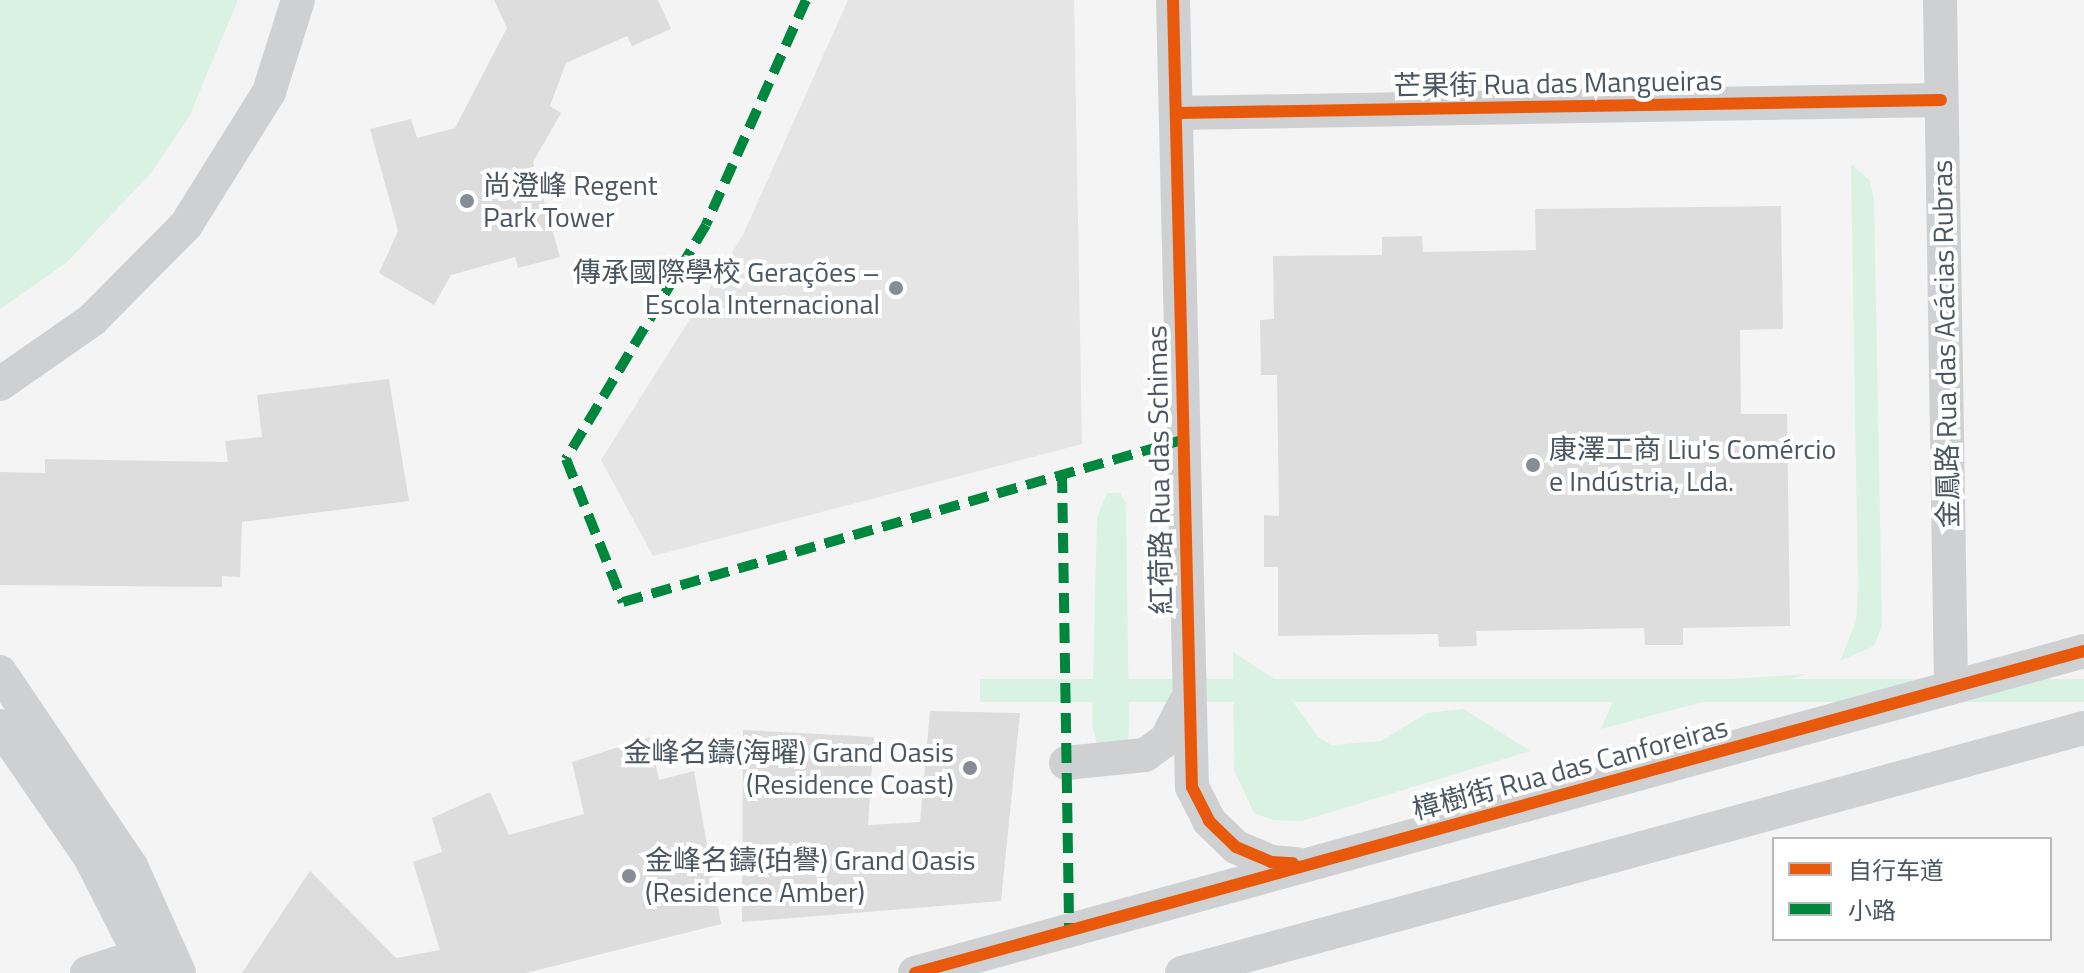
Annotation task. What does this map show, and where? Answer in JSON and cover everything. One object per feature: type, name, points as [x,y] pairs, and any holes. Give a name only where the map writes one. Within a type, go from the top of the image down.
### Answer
[{"type":"street","points":[[0,384],[92,320],[186,225],[269,92],[298,0]]},
{"type":"street","name":"紅荷路 Rua das Schimas","points":[[1173,0],[1186,699],[1192,787],[1209,821],[1236,847],[1271,862],[1309,864]]},
{"type":"street","name":"金鳳路 Rua das Acácias Rubras","points":[[1940,0],[1951,688]]},
{"type":"street","name":"芒果街 Rua das Mangueiras","points":[[1176,113],[1941,100]]},
{"type":"street","name":"樟樹街 Rua das Canforeiras","points":[[915,973],[2084,651]]},
{"type":"street","points":[[0,672],[131,866],[179,973]]},
{"type":"street","points":[[1066,763],[1145,755],[1166,740],[1186,699]]},
{"type":"street","points":[[0,726],[90,857],[145,964],[87,973]]},
{"type":"street","points":[[1182,973],[2084,728]]},
{"type":"shaded area","name":"傳承國際學校 Gerações – Escola Internacional","points":[[848,0],[1074,0],[1082,444],[653,556],[601,460],[743,235]]},
{"type":"green space","points":[[0,0],[238,0],[189,117],[151,173],[66,263],[0,309]]},
{"type":"green space","points":[[1851,164],[1870,181],[1874,199],[1882,625],[1874,646],[1840,661],[1856,621],[1858,589]]},
{"type":"green space","points":[[1107,493],[1120,493],[1126,503],[1129,723],[1128,743],[1099,752],[1092,725],[1097,517]]},
{"type":"green space","points":[[1233,652],[1279,682],[1318,737],[1332,745],[1381,741],[1427,713],[1464,709],[1530,751],[1302,821],[1273,820],[1254,813],[1234,770]]},
{"type":"green space","points":[[1808,674],[1601,729],[1617,692],[1636,685]]},
{"type":"green space","points":[[980,679],[2084,679],[2084,702],[980,702]]},
{"type":"building","name":"尚澄峰 Regent Park Tower","points":[[494,0],[658,0],[671,29],[632,46],[627,36],[566,63],[550,106],[561,113],[533,162],[560,257],[518,268],[515,257],[451,275],[434,305],[379,273],[398,231],[370,129],[411,119],[417,138],[455,128],[507,28]]},
{"type":"building","name":"康澤工商 Liu's Comércio e Indústria, Lda.","points":[[1781,206],[1783,329],[1740,330],[1741,414],[1787,414],[1790,626],[1683,628],[1683,645],[1645,645],[1644,628],[1476,631],[1477,646],[1439,647],[1438,634],[1278,636],[1278,567],[1264,567],[1264,515],[1279,516],[1277,375],[1261,375],[1260,320],[1274,319],[1273,256],[1382,255],[1382,237],[1422,236],[1423,252],[1536,250],[1535,209]]},
{"type":"building","points":[[389,379],[409,501],[242,522],[240,577],[222,576],[222,587],[0,585],[0,472],[45,473],[45,459],[228,462],[225,441],[262,437],[257,395]]},
{"type":"building","points":[[930,711],[1020,713],[1001,901],[742,922],[743,730],[874,737],[868,825],[920,822]]},
{"type":"building","points":[[650,737],[659,780],[694,771],[721,924],[526,973],[242,973],[310,871],[396,958],[440,950],[413,862],[442,852],[432,818],[490,792],[509,835],[584,814],[572,762]]},
{"type":"marked path","points":[[806,0],[706,225],[566,459],[623,602],[1182,440]]},
{"type":"marked path","points":[[1062,473],[1069,931]]},
{"type":"cycle path","points":[[1173,0],[1192,787],[1209,821],[1236,847],[1271,862],[1293,863]]},
{"type":"cycle path","points":[[1176,113],[1941,100]]},
{"type":"cycle path","points":[[915,973],[2084,651]]},
{"type":"place","name":"尚澄峰 Regent Park Tower","points":[[467,201]]},
{"type":"place","name":"傳承國際學校 Gerações – Escola Internacional","points":[[896,288]]},
{"type":"place","name":"康澤工商 Liu's Comércio e Indústria, Lda.","points":[[1533,465]]},
{"type":"place","name":"金峰名鑄(海曜) Grand Oasis (Residence Coast)","points":[[970,768]]},
{"type":"place","name":"金峰名鑄(珀譽) Grand Oasis (Residence Amber)","points":[[629,876]]}]
